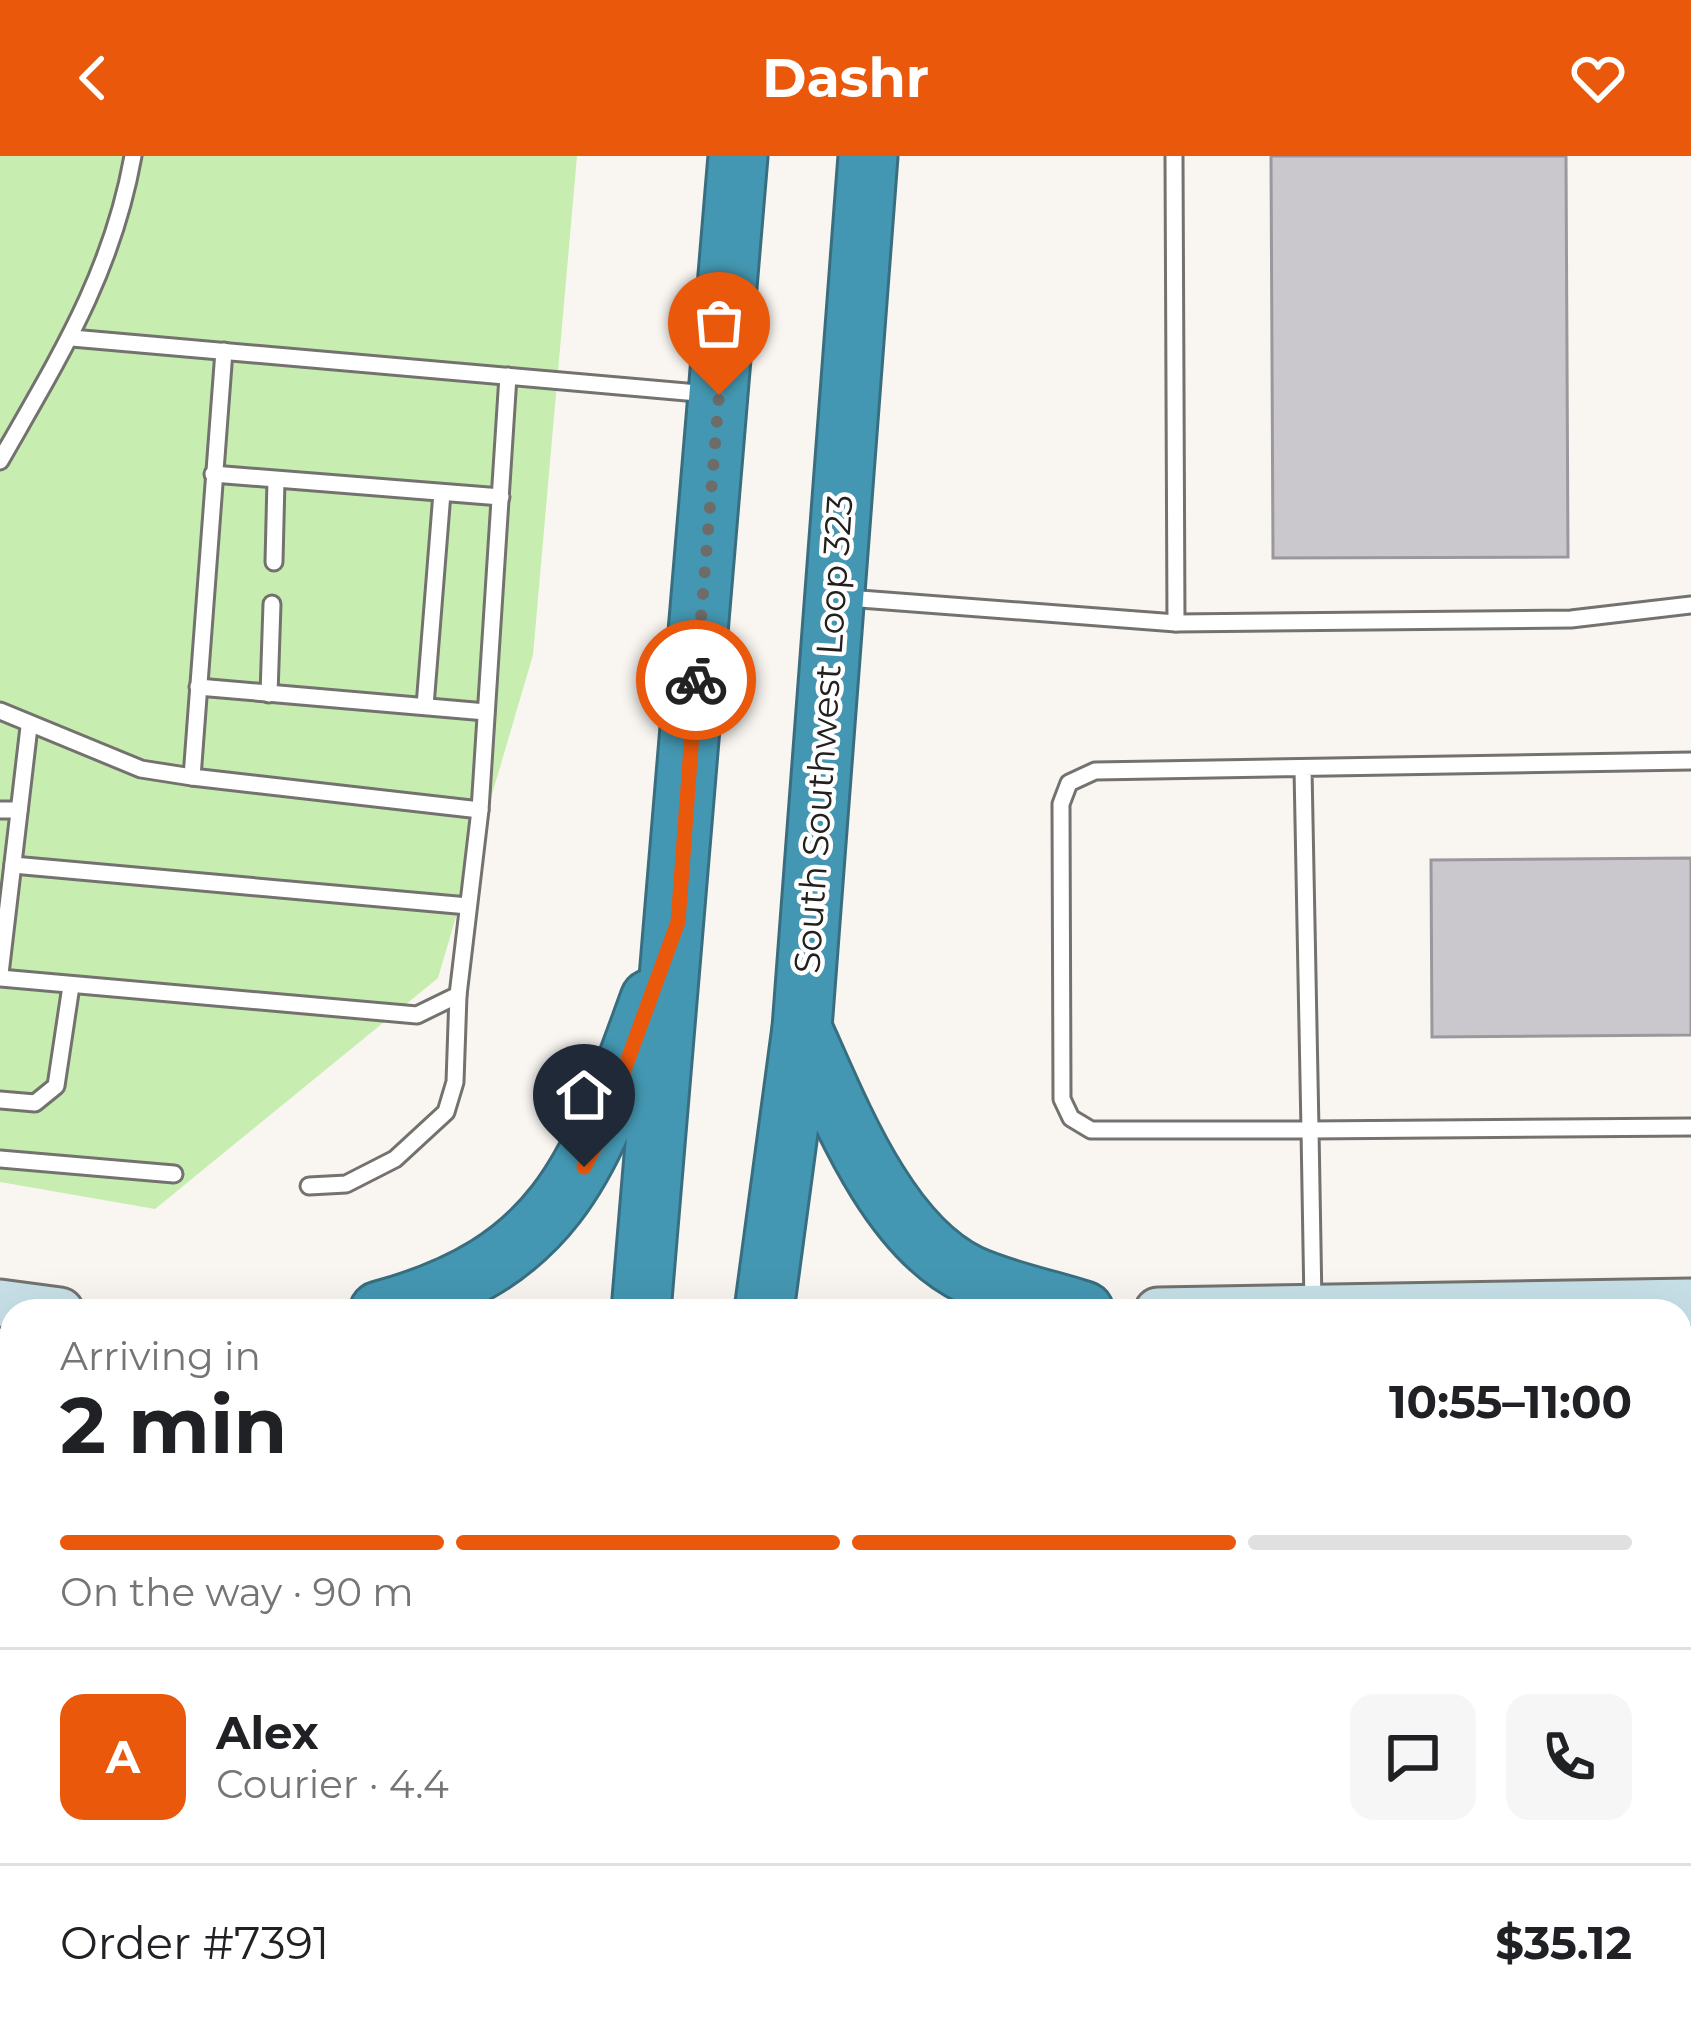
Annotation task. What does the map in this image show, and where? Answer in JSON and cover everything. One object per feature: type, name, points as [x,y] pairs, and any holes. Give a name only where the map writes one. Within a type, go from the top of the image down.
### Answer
[{"type":"highway","points":[[642,1299],[678,922],[738,156]]},
{"type":"highway","name":"South Southwest Loop 323","points":[[766,1299],[802,1028],[868,156]]},
{"type":"highway","points":[[415,1299],[459,1284],[517,1246],[551,1212],[599,1139],[678,922]]},
{"type":"highway","points":[[802,1028],[867,1169],[908,1223],[967,1274],[1046,1299]]},
{"type":"lane","points":[[0,461],[72,338],[121,224],[133,156]]},
{"type":"lane","points":[[1174,156],[1176,623]]},
{"type":"lane","points":[[72,338],[719,395]]},
{"type":"lane","points":[[193,776],[224,351]]},
{"type":"lane","points":[[309,1186],[346,1184],[395,1159],[446,1112],[455,1082],[458,995],[480,810],[508,376]]},
{"type":"lane","points":[[213,474],[501,497]]},
{"type":"lane","points":[[274,562],[276,480]]},
{"type":"lane","points":[[425,706],[442,493]]},
{"type":"lane","points":[[832,597],[1176,623],[1571,620],[1691,605]]},
{"type":"lane","points":[[268,694],[272,604]]},
{"type":"lane","points":[[198,687],[486,712]]},
{"type":"lane","points":[[0,711],[141,770],[480,810]]},
{"type":"lane","points":[[29,727],[0,976],[417,1016],[458,995]]},
{"type":"lane","points":[[1691,761],[1095,771],[1070,783],[1061,805],[1062,1099],[1071,1118],[1091,1130],[1691,1127]]},
{"type":"lane","points":[[1303,769],[1313,1299]]},
{"type":"lane","points":[[0,811],[19,810]]},
{"type":"lane","points":[[13,865],[468,906]]},
{"type":"lane","points":[[0,1100],[35,1103],[56,1086],[71,986]]},
{"type":"lane","points":[[0,1159],[174,1174]]},
{"type":"green space","points":[[0,156],[577,156],[533,655],[438,978],[155,1209],[0,1182]]},
{"type":"building","points":[[1271,156],[1566,156],[1568,557],[1273,558]]},
{"type":"building","points":[[1691,858],[1691,1035],[1432,1037],[1431,860]]},
{"type":"way so far","points":[[696,680],[719,395]]},
{"type":"route","points":[[584,1167],[599,1139],[678,922],[696,680]]}]
